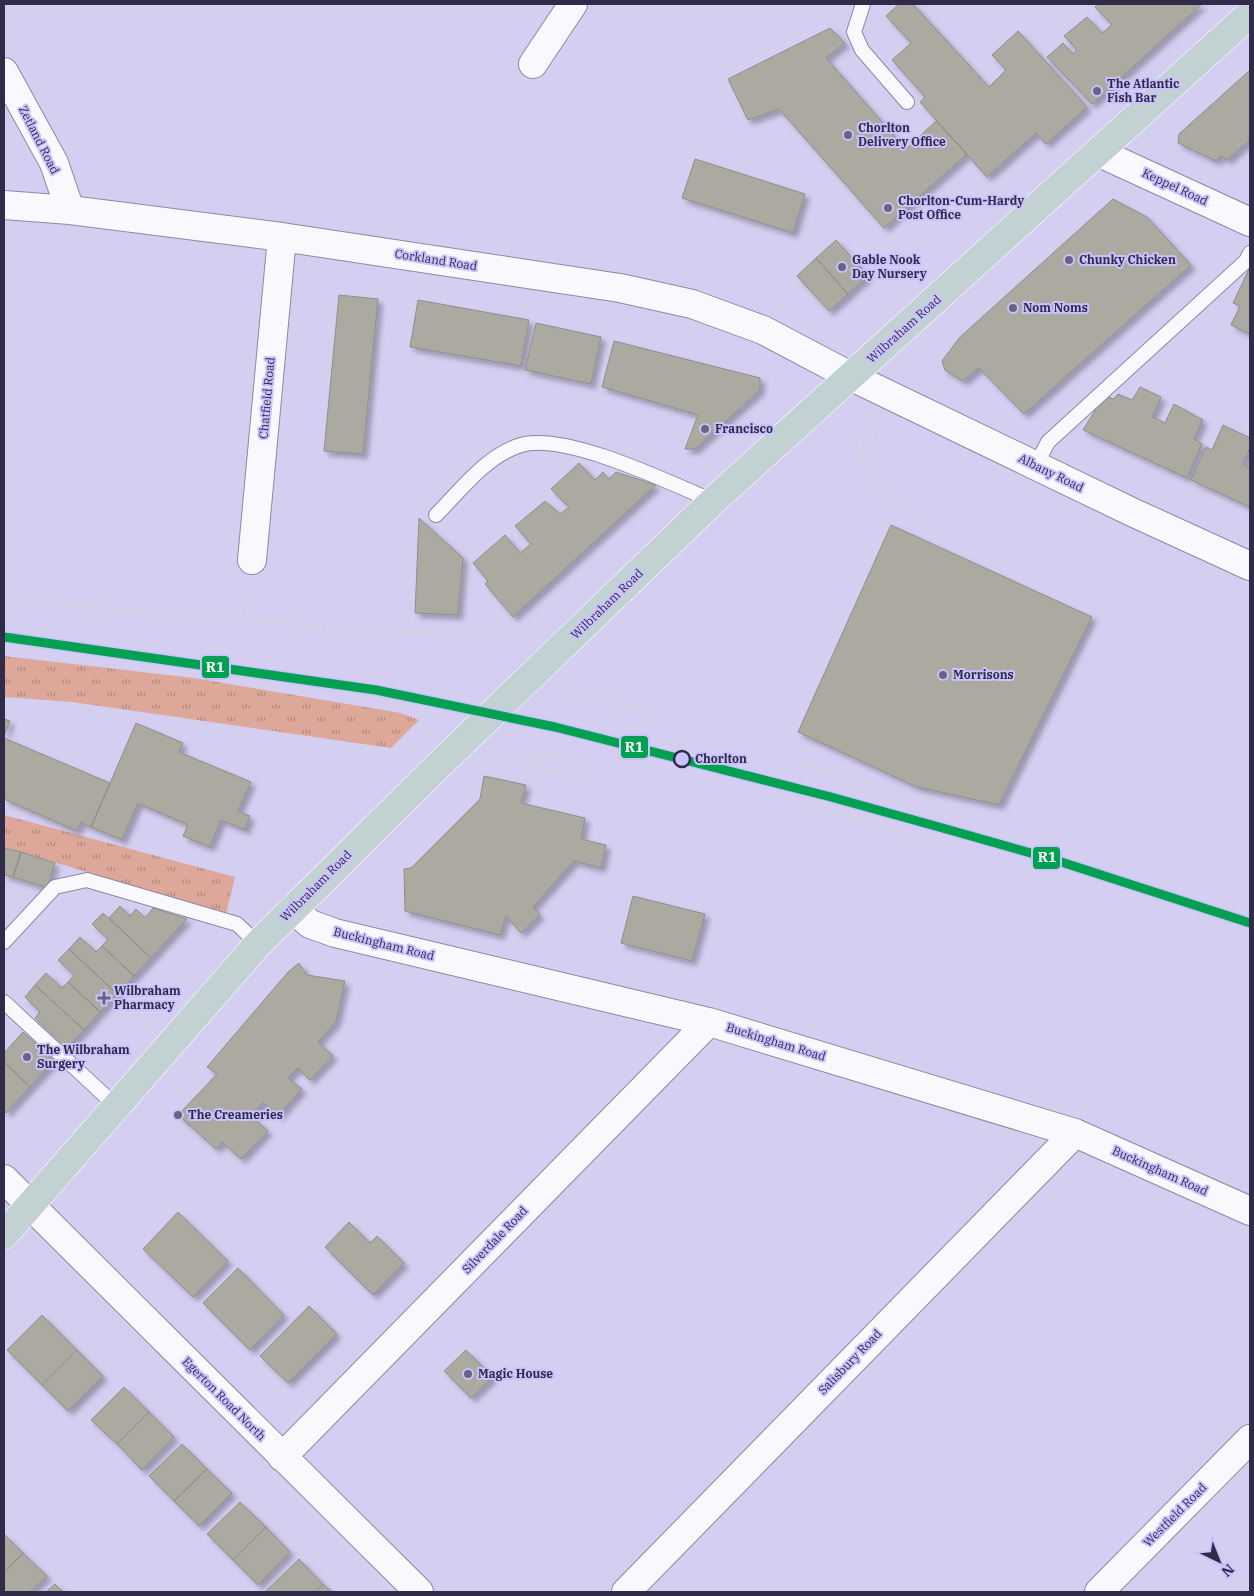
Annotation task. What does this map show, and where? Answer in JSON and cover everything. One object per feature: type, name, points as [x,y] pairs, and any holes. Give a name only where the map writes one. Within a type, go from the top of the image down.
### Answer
[{"type":"highway","name":"Wilbraham Road","points":[[4,1235],[258,944],[441,763],[714,501],[1250,14]]},
{"type":"street","points":[[533,64],[573,4]]},
{"type":"street","name":"Zetland Road","points":[[4,72],[54,163],[70,210]]},
{"type":"street","name":"Keppel Road","points":[[1100,152],[1250,222]]},
{"type":"street","name":"Corkland Road","points":[[4,205],[70,210],[282,237],[620,288],[692,304],[763,330],[852,377]]},
{"type":"street","name":"Chatfield Road","points":[[252,560],[282,237]]},
{"type":"street","name":"Albany Road","points":[[852,377],[1134,513],[1250,566]]},
{"type":"street","name":"Buckingham Road","points":[[293,909],[310,924],[335,933],[709,1022],[1075,1133],[1250,1211]]},
{"type":"street","name":"Silverdale Road","points":[[282,1457],[709,1022]]},
{"type":"street","name":"Salisbury Road","points":[[626,1592],[1075,1133]]},
{"type":"street","name":"Egerton Road North","points":[[4,1179],[419,1592]]},
{"type":"street","name":"Westfield Road","points":[[1099,1592],[1250,1439]]},
{"type":"lane","points":[[862,4],[854,32],[862,50],[907,102]]},
{"type":"lane","points":[[1036,465],[1048,442],[1246,261],[1250,253]]},
{"type":"lane","points":[[436,515],[477,473],[500,455],[521,445],[540,442],[612,458],[714,501]]},
{"type":"lane","points":[[4,942],[55,887],[86,880],[237,924],[258,944]]},
{"type":"lane","points":[[4,1002],[116,1106]]},
{"type":"path","points":[[890,395],[873,431],[855,443],[872,476],[927,524]]},
{"type":"path","points":[[862,458],[878,436],[873,431]]},
{"type":"path","points":[[4,600],[401,633],[495,627],[501,637],[527,634],[539,638],[551,658]]},
{"type":"path","points":[[564,683],[578,695],[643,709],[642,716]]},
{"type":"path","points":[[557,757],[559,748]]},
{"type":"path","points":[[488,755],[494,762],[584,776],[587,763],[528,754],[537,758],[535,767]]},
{"type":"path","points":[[802,765],[947,804],[934,840],[805,805]]},
{"type":"green space","points":[[4,656],[194,678],[401,713],[419,720],[391,748],[72,702],[4,697]]},
{"type":"green space","points":[[4,815],[235,877],[226,914],[4,847]]},
{"type":"building","points":[[899,4],[913,4],[989,87],[1006,70],[992,55],[1018,31],[1087,107],[1046,144],[1036,133],[987,177],[920,102],[925,97],[892,60],[911,43],[886,16]]},
{"type":"building","points":[[1098,4],[1202,4],[1092,104],[1047,57],[1063,43],[1073,54],[1077,50],[1064,36],[1087,17],[1102,33],[1112,25],[1095,7]]},
{"type":"building","name":"Chorlton Delivery Office","points":[[830,28],[845,43],[826,58],[906,149],[936,121],[967,154],[884,228],[779,109],[748,120],[728,79]]},
{"type":"building","points":[[1250,70],[1250,140],[1227,160],[1221,156],[1216,161],[1178,143],[1179,134]]},
{"type":"building","points":[[695,159],[805,194],[793,233],[682,198]]},
{"type":"building","points":[[1113,199],[1147,217],[1191,265],[1024,414],[979,368],[963,381],[945,370],[942,361],[960,337]]},
{"type":"building","name":"Gable Nook Day Nursery","points":[[836,240],[868,276],[848,294],[816,258]]},
{"type":"building","name":"Gable Nook Day Nursery","points":[[816,258],[848,294],[829,311],[797,276]]},
{"type":"building","points":[[1250,267],[1250,334],[1231,325],[1240,306],[1233,303]]},
{"type":"building","points":[[339,295],[378,299],[363,454],[324,451]]},
{"type":"building","points":[[418,300],[529,320],[521,366],[410,347]]},
{"type":"building","points":[[536,323],[601,337],[591,384],[525,370]]},
{"type":"building","points":[[614,341],[760,378],[760,390],[695,449],[685,449],[698,415],[602,387]]},
{"type":"building","points":[[1140,387],[1161,397],[1152,417],[1165,423],[1174,404],[1203,420],[1194,439],[1202,444],[1187,478],[1083,430],[1104,396],[1114,399],[1118,394],[1132,400]]},
{"type":"building","points":[[1223,425],[1250,438],[1250,448],[1243,464],[1250,468],[1250,507],[1191,480],[1206,447],[1212,450]]},
{"type":"building","points":[[579,463],[595,480],[603,472],[609,479],[616,472],[656,485],[513,617],[485,584],[488,581],[473,563],[505,535],[520,553],[531,544],[515,526],[545,501],[560,514],[569,507],[551,489]]},
{"type":"building","points":[[419,518],[463,558],[458,615],[415,613]]},
{"type":"building","name":"Morrisons","points":[[891,525],[1092,617],[999,805],[917,787],[798,732]]},
{"type":"building","points":[[4,719],[10,721],[4,736]]},
{"type":"building","points":[[136,723],[183,743],[179,752],[251,782],[238,811],[250,816],[245,830],[221,820],[210,847],[183,836],[188,825],[138,803],[122,840],[91,827]]},
{"type":"building","points":[[4,738],[110,783],[91,827],[81,822],[77,831],[4,799]]},
{"type":"building","points":[[484,776],[526,785],[521,803],[585,818],[581,839],[606,845],[601,868],[574,861],[533,907],[540,915],[521,933],[506,916],[500,935],[405,911],[404,869],[411,868],[480,799]]},
{"type":"building","points":[[4,848],[21,852],[13,877],[4,875]]},
{"type":"building","points":[[21,852],[55,863],[47,888],[13,877]]},
{"type":"building","points":[[633,896],[705,914],[692,961],[621,943]]},
{"type":"building","points":[[120,906],[130,916],[136,909],[145,918],[153,908],[187,919],[151,958],[109,918]]},
{"type":"building","points":[[103,913],[151,958],[134,976],[102,946],[108,939],[92,924]]},
{"type":"building","points":[[80,937],[96,952],[102,946],[134,976],[117,994],[69,949]]},
{"type":"building","points":[[69,949],[117,994],[100,1012],[68,982],[74,975],[58,960]]},
{"type":"building","points":[[299,963],[307,975],[345,981],[336,1022],[318,1042],[333,1056],[310,1080],[298,1068],[288,1078],[302,1089],[278,1116],[263,1103],[251,1116],[268,1131],[241,1159],[222,1142],[216,1149],[178,1115],[217,1074],[207,1067],[288,972]]},
{"type":"building","points":[[46,973],[62,988],[68,982],[100,1012],[84,1030],[35,985]]},
{"type":"building","points":[[35,985],[84,1030],[67,1048],[35,1018],[40,1012],[25,997]]},
{"type":"building","name":"The Wilbraham Surgery","points":[[23,1032],[54,1061],[30,1087],[4,1062],[4,1053]]},
{"type":"building","points":[[4,1062],[30,1087],[6,1113],[4,1110]]},
{"type":"building","points":[[178,1212],[228,1261],[193,1297],[143,1249]]},
{"type":"building","points":[[349,1222],[370,1243],[377,1236],[404,1263],[373,1295],[325,1247]]},
{"type":"building","points":[[238,1268],[284,1315],[250,1350],[203,1303]]},
{"type":"building","points":[[309,1306],[337,1334],[288,1383],[260,1356]]},
{"type":"building","points":[[42,1315],[77,1350],[42,1385],[7,1350]]},
{"type":"building","points":[[77,1350],[103,1376],[68,1411],[42,1385]]},
{"type":"building","name":"Magic House","points":[[466,1350],[493,1377],[471,1398],[444,1371]]},
{"type":"building","points":[[124,1387],[149,1412],[117,1444],[91,1420]]},
{"type":"building","points":[[149,1412],[174,1437],[142,1470],[117,1444]]},
{"type":"building","points":[[182,1444],[207,1469],[174,1501],[149,1476]]},
{"type":"building","points":[[207,1469],[232,1493],[199,1526],[174,1501]]},
{"type":"building","points":[[240,1502],[266,1527],[233,1560],[207,1534]]},
{"type":"building","points":[[266,1527],[290,1552],[258,1585],[233,1560]]},
{"type":"building","points":[[4,1534],[23,1553],[4,1573]]},
{"type":"building","points":[[23,1553],[47,1576],[30,1592],[4,1592],[4,1573]]},
{"type":"building","points":[[299,1559],[323,1584],[315,1592],[265,1592]]},
{"type":"building","points":[[55,1584],[63,1592],[46,1592]]},
{"type":"building","points":[[323,1584],[332,1592],[315,1592]]},
{"type":"transit line","name":"R1","points":[[4,637],[376,690],[555,727],[831,797],[939,827],[1052,859],[1250,923]]},
{"type":"place","name":"The Atlantic Fish Bar","points":[[1097,91]]},
{"type":"place","name":"Chorlton Delivery Office","points":[[848,135]]},
{"type":"place","name":"Chorlton-Cum-Hardy Post Office","points":[[888,208]]},
{"type":"place","name":"Chunky Chicken","points":[[1069,260]]},
{"type":"place","name":"Gable Nook Day Nursery","points":[[842,267]]},
{"type":"place","name":"Nom Noms","points":[[1013,308]]},
{"type":"place","name":"Francisco","points":[[705,429]]},
{"type":"place","name":"Morrisons","points":[[943,675]]},
{"type":"place","name":"Chorlton","points":[[682,759]]},
{"type":"place","name":"Wilbraham Pharmacy","points":[[104,998]]},
{"type":"place","name":"The Wilbraham Surgery","points":[[27,1057]]},
{"type":"place","name":"The Creameries","points":[[178,1115]]},
{"type":"place","name":"Magic House","points":[[468,1374]]}]
